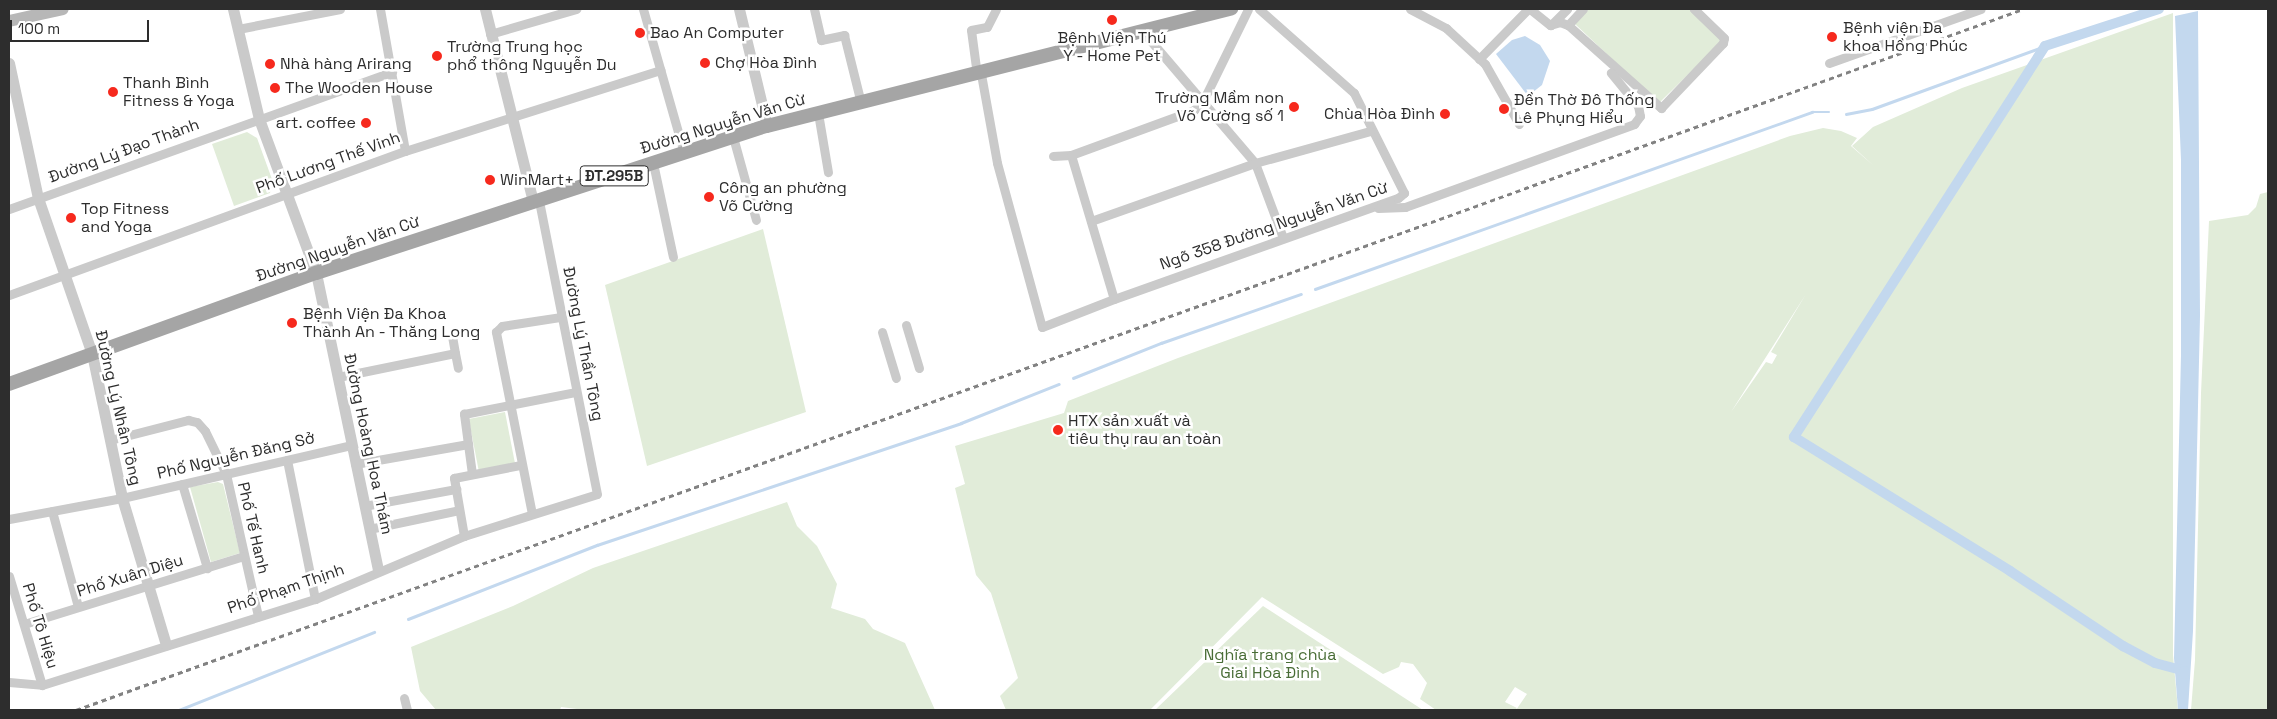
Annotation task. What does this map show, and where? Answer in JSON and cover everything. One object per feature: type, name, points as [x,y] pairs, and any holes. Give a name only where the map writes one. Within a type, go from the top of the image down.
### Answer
[{"type":"main road","points":[[9,21],[63,9]]},
{"type":"main road","name":"Đường Nguyễn Văn Cừ","points":[[9,384],[316,273],[767,126],[1144,33],[1231,9]]},
{"type":"street","name":"Đường Hoàng Hoa Thám","points":[[233,9],[259,118],[316,273],[378,571]]},
{"type":"street","points":[[238,29],[340,9]]},
{"type":"street","points":[[380,9],[405,151]]},
{"type":"street","name":"Đường Lý Thần Tông","points":[[485,9],[509,115],[536,201],[597,494]]},
{"type":"street","points":[[490,34],[564,10],[576,9]]},
{"type":"street","points":[[643,9],[684,153]]},
{"type":"street","points":[[739,9],[767,126]]},
{"type":"street","points":[[814,9],[821,40],[844,35],[861,103]]},
{"type":"street","points":[[979,74],[971,30],[987,27],[996,9]]},
{"type":"street","points":[[1053,156],[1071,155],[1194,110],[1203,101],[1248,9]]},
{"type":"street","name":"Ngõ 358 Đường Nguyễn Văn Cừ","points":[[979,74],[997,163],[1042,327],[1114,298],[1372,208],[1398,198],[1404,191],[1370,131],[1354,93],[1260,9]]},
{"type":"street","points":[[1410,9],[1446,28],[1480,59],[1519,124]]},
{"type":"street","points":[[1480,59],[1529,9],[1550,25]]},
{"type":"street","points":[[1550,25],[1567,9]]},
{"type":"street","points":[[1568,25],[1583,9]]},
{"type":"street","points":[[1550,25],[1560,22],[1568,25],[1661,108],[1723,44],[1724,38],[1694,9]]},
{"type":"street","points":[[1829,63],[1981,9]]},
{"type":"street","points":[[1144,33],[1255,163],[1283,238]]},
{"type":"street","name":"Đường Lý Nhân Tông","points":[[9,63],[38,198],[92,354],[122,498],[166,645]]},
{"type":"street","name":"Phố Lương Thế Vinh","points":[[9,295],[509,115],[660,70]]},
{"type":"street","name":"Đường Lý Đạo Thành","points":[[9,209],[392,72]]},
{"type":"street","points":[[1372,208],[1405,207],[1634,124],[1640,116],[1638,106],[1610,73]]},
{"type":"street","points":[[818,114],[828,172]]},
{"type":"street","points":[[1092,221],[1255,163],[1370,131]]},
{"type":"street","points":[[733,137],[756,220]]},
{"type":"street","points":[[1071,155],[1114,298]]},
{"type":"street","points":[[653,163],[673,257]]},
{"type":"street","points":[[532,514],[520,465],[496,335],[498,328],[561,317]]},
{"type":"street","points":[[906,325],[919,368]]},
{"type":"street","points":[[882,332],[896,378]]},
{"type":"street","points":[[452,336],[458,368]]},
{"type":"street","points":[[338,377],[455,353]]},
{"type":"street","points":[[472,474],[464,414],[575,392]]},
{"type":"street","name":"Phố Tế Hanh","points":[[110,440],[194,421],[209,438],[226,474],[258,616]]},
{"type":"street","points":[[356,464],[468,444]]},
{"type":"street","name":"Phố Nguyễn Đăng Sở","points":[[9,519],[122,498],[352,445]]},
{"type":"street","points":[[287,460],[315,599]]},
{"type":"street","points":[[464,536],[454,478],[520,465]]},
{"type":"street","points":[[182,484],[207,568]]},
{"type":"street","points":[[364,506],[456,488]]},
{"type":"street","name":"Phố Phạm Thịnh","points":[[9,682],[42,685],[315,599],[464,536],[597,494]]},
{"type":"street","points":[[369,529],[459,510]]},
{"type":"street","points":[[52,511],[78,607]]},
{"type":"street","name":"Phố Xuân Diệu","points":[[24,624],[244,556]]},
{"type":"street","name":"Phố Tô Hiệu","points":[[9,576],[42,685]]},
{"type":"street","points":[[404,698],[407,710]]},
{"type":"green space","points":[[1589,9],[1691,9],[1720,39],[1719,44],[1659,103],[1575,24]]},
{"type":"green space","points":[[2173,13],[2173,655],[2178,710],[1516,710],[1527,694],[1515,687],[1505,702],[1517,708],[1515,710],[1436,710],[1420,699],[1427,683],[1413,664],[1401,662],[1399,667],[1383,674],[1262,597],[1150,710],[1006,710],[1000,696],[1018,678],[991,593],[976,575],[955,488],[965,484],[955,446],[1064,413],[1068,401],[1178,358],[1790,136],[1823,128],[1841,131],[1857,138],[1851,146],[1874,166],[1852,146],[1873,127],[1962,88]],"holes":[[[1806,294],[1771,352],[1777,355],[1772,364],[1766,362],[1731,412]]]},
{"type":"green space","points":[[247,132],[257,138],[273,182],[270,193],[234,206],[212,144]]},
{"type":"green space","points":[[2268,192],[2268,710],[2191,710],[2195,660],[2201,393],[2209,221],[2248,215],[2256,207],[2260,194]]},
{"type":"green space","points":[[763,229],[806,412],[647,466],[605,285]]},
{"type":"green space","points":[[505,412],[515,463],[479,470],[469,419]]},
{"type":"green space","points":[[218,482],[223,484],[240,553],[211,562],[190,487]]},
{"type":"green space","points":[[787,502],[797,526],[817,546],[837,584],[831,608],[865,619],[873,629],[905,643],[935,710],[585,710],[561,707],[560,710],[436,710],[420,691],[411,647],[513,606],[593,568]]},
{"type":"green space","name":"Nghĩa trang chùa Giai Hòa Đình","points":[[1263,606],[1423,710],[1155,710]]},
{"type":"water","points":[[2198,11],[2200,316],[2193,631],[2188,710],[2178,710],[2174,658],[2181,355],[2181,160],[2175,16]]},
{"type":"water","points":[[1525,36],[1540,45],[1550,61],[1542,85],[1528,96],[1496,54],[1512,40]]},
{"type":"waterway","points":[[2159,9],[2045,46],[1794,437],[2010,571],[2123,646],[2155,663],[2184,671],[2184,674]]},
{"type":"waterway","points":[[1846,114],[1872,109],[2045,46]]},
{"type":"waterway","points":[[1315,289],[1812,112],[1829,112]]},
{"type":"waterway","points":[[1073,378],[1161,343],[1301,294]]},
{"type":"waterway","points":[[408,619],[597,545],[961,423],[1059,384]]},
{"type":"waterway","points":[[179,710],[374,632]]},
{"type":"railway","points":[[76,710],[2023,9]]},
{"type":"place","name":"Bệnh Viện Thú Y - Home Pet","points":[[1112,20]]},
{"type":"place","name":"Bao An Computer","points":[[640,33]]},
{"type":"place","name":"Bệnh viện Đa khoa Hồng Phúc","points":[[1832,37]]},
{"type":"place","name":"Trường Trung học phổ thông Nguyễn Du","points":[[437,56]]},
{"type":"place","name":"Chợ Hòa Đình","points":[[705,63]]},
{"type":"place","name":"Nhà hàng Arirang","points":[[270,64]]},
{"type":"place","name":"The Wooden House","points":[[275,88]]},
{"type":"place","name":"Thanh Bình Fitness & Yoga","points":[[113,92]]},
{"type":"place","name":"Trường Mầm non Võ Cường số 1","points":[[1294,107]]},
{"type":"place","name":"Đền Thờ Đô Thống Lê Phụng Hiểu","points":[[1504,109]]},
{"type":"place","name":"Chùa Hòa Đình","points":[[1445,114]]},
{"type":"place","name":"art. coffee","points":[[366,123]]},
{"type":"place","name":"WinMart+","points":[[490,180]]},
{"type":"place","name":"Công an phường Võ Cường","points":[[709,197]]},
{"type":"place","name":"Top Fitness and Yoga","points":[[71,218]]},
{"type":"place","name":"Bệnh Viện Đa Khoa Thành An - Thăng Long","points":[[292,323]]},
{"type":"place","name":"HTX sản xuất và tiêu thụ rau an toàn","points":[[1058,430]]}]
